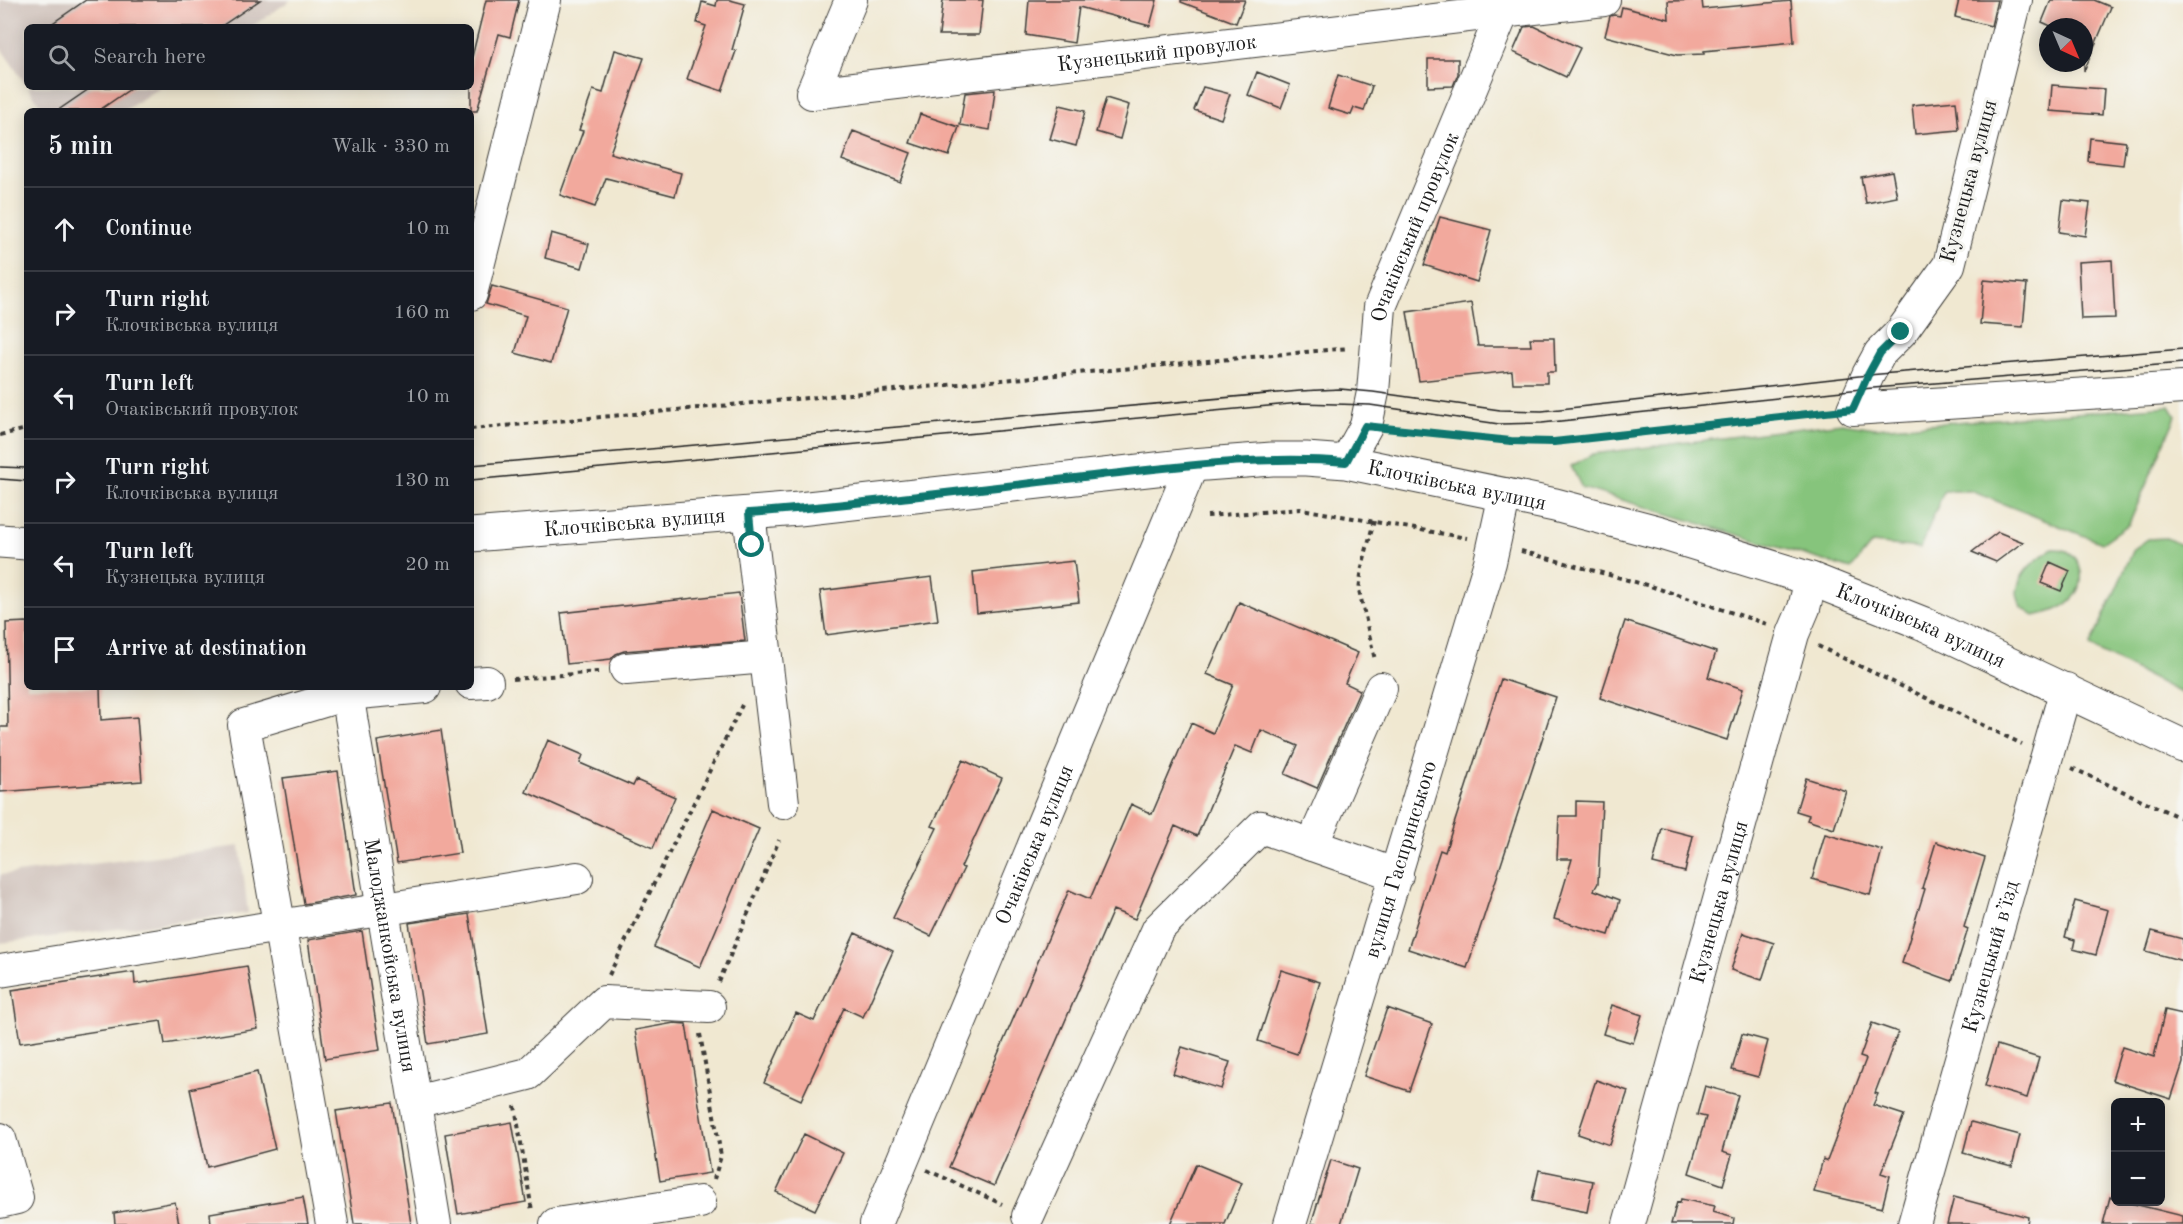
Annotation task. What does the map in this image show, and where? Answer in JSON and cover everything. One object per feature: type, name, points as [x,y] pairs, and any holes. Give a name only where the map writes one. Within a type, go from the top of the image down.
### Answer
[{"type":"main road","name":"Клочківська вулиця","points":[[474,536],[749,513],[1192,465],[1272,459],[1346,462],[1505,494],[1661,533],[1811,579],[1922,623],[2183,746]]},
{"type":"main road","points":[[0,541],[24,543]]},
{"type":"street","points":[[474,282],[545,0]]},
{"type":"street","name":"Кузнецький провулок","points":[[851,0],[812,93],[1506,6],[1604,0]]},
{"type":"street","name":"Кузнецька вулиця","points":[[1853,409],[1880,353],[1901,332],[1949,265],[2016,0]]},
{"type":"street","name":"Очаківський провулок","points":[[1346,462],[1365,426],[1373,392],[1380,307],[1506,6]]},
{"type":"street","points":[[1853,409],[2183,388]]},
{"type":"street","name":"Очаківська вулиця","points":[[876,1224],[1192,465]]},
{"type":"street","name":"вулиця Гаспринського","points":[[1290,1224],[1490,562],[1505,494]]},
{"type":"street","points":[[749,513],[783,803]]},
{"type":"street","name":"Кузнецька вулиця","points":[[1629,1224],[1793,634],[1804,608],[1811,579]]},
{"type":"street","points":[[626,669],[766,657]]},
{"type":"street","points":[[1312,845],[1381,688]]},
{"type":"street","name":"Кузнецький в’їзд","points":[[1914,1224],[2066,689]]},
{"type":"street","points":[[332,1224],[244,724],[346,690]]},
{"type":"street","name":"Малоджанкойська вулиця","points":[[346,690],[435,1224]]},
{"type":"street","points":[[1028,1216],[1158,929],[1261,827],[1397,875]]},
{"type":"street","points":[[0,971],[577,878]]},
{"type":"street","points":[[415,1102],[528,1074],[604,1002],[709,1007]]},
{"type":"street","points":[[0,1139],[17,1198],[0,1202]]},
{"type":"street","points":[[544,1218],[700,1202]]},
{"type":"path","points":[[474,429],[1378,345]]},
{"type":"path","name":"Клочківська вулиця","points":[[1365,426],[1500,440],[1554,442],[1853,409]]},
{"type":"path","points":[[0,435],[24,430]]},
{"type":"path","points":[[1207,516],[1301,509],[1374,520],[1474,540]]},
{"type":"path","points":[[1374,520],[1362,567],[1359,590],[1381,688]]},
{"type":"path","points":[[479,682],[626,669]]},
{"type":"path","points":[[604,1002],[610,970],[745,699]]},
{"type":"path","points":[[2046,756],[2183,819]]},
{"type":"path","points":[[510,1078],[544,1218]]},
{"type":"path","points":[[903,1159],[1028,1216]]},
{"type":"shaded area","points":[[0,0],[291,0],[255,24],[24,24],[24,82],[0,47]]},
{"type":"shaded area","points":[[30,90],[156,90],[128,108],[42,108]]},
{"type":"shaded area","points":[[240,846],[248,913],[0,943],[0,875]]},
{"type":"green space","points":[[2170,406],[2176,416],[2129,524],[2102,543],[1971,491],[1944,491],[1920,548],[1872,543],[1851,569],[1582,488],[1571,466],[1593,454],[1842,423],[1875,428]]},
{"type":"green space","points":[[2166,538],[2183,546],[2183,694],[2090,647],[2134,549],[2148,539]]},
{"type":"green space","points":[[2053,549],[2067,551],[2076,559],[2081,571],[2080,584],[2075,596],[2062,607],[2034,616],[2021,607],[2017,595],[2018,585],[2029,566]]},
{"type":"building","points":[[86,0],[260,0],[224,24],[51,24]]},
{"type":"building","points":[[486,0],[519,0],[510,37],[499,34],[477,111],[471,108],[471,90],[474,90],[474,49]]},
{"type":"building","points":[[717,0],[730,0],[745,4],[732,50],[736,51],[722,91],[687,79],[706,26],[697,23],[702,2],[716,6]]},
{"type":"building","points":[[943,0],[983,0],[979,35],[939,35]]},
{"type":"building","points":[[1029,0],[1157,0],[1150,26],[1079,7],[1074,43],[1026,35]]},
{"type":"building","points":[[1181,0],[1245,0],[1236,23],[1181,2]]},
{"type":"building","points":[[1702,0],[1703,9],[1791,1],[1794,42],[1704,51],[1704,54],[1677,55],[1605,36],[1610,16],[1620,16],[1622,7],[1669,19],[1668,1]]},
{"type":"building","points":[[1959,0],[1997,0],[1991,26],[1955,17]]},
{"type":"building","points":[[2051,0],[2094,0],[2111,7],[2093,50],[2093,18],[2044,18]]},
{"type":"building","points":[[1534,26],[1580,48],[1566,77],[1513,52],[1524,27]]},
{"type":"building","points":[[615,50],[644,58],[610,153],[681,173],[675,196],[606,178],[595,207],[560,195],[583,131],[579,130],[593,90],[603,93]]},
{"type":"building","points":[[1428,59],[1458,59],[1458,74],[1453,86],[1428,87]]},
{"type":"building","points":[[1257,72],[1290,85],[1281,108],[1248,95]]},
{"type":"building","points":[[1338,75],[1372,86],[1364,111],[1354,108],[1351,115],[1328,108]]},
{"type":"building","points":[[2052,85],[2104,89],[2102,115],[2050,111]]},
{"type":"building","points":[[1203,87],[1230,94],[1221,119],[1194,110]]},
{"type":"building","points":[[88,90],[129,90],[102,108],[61,108]]},
{"type":"building","points":[[995,90],[990,130],[960,125],[965,93]]},
{"type":"building","points":[[1106,98],[1129,105],[1120,139],[1096,132]]},
{"type":"building","points":[[1956,101],[1959,130],[1915,134],[1912,105]]},
{"type":"building","points":[[1060,105],[1085,111],[1076,146],[1050,139]]},
{"type":"building","points":[[920,114],[959,127],[949,156],[910,143]]},
{"type":"building","points":[[853,131],[911,153],[900,182],[842,160]]},
{"type":"building","points":[[2090,138],[2126,142],[2123,165],[2088,161]]},
{"type":"building","points":[[1892,171],[1897,197],[1866,203],[1861,177]]},
{"type":"building","points":[[2063,200],[2090,203],[2085,236],[2059,232]]},
{"type":"building","points":[[1440,217],[1491,230],[1477,282],[1424,265]]},
{"type":"building","points":[[551,233],[589,244],[582,268],[545,258]]},
{"type":"building","points":[[2112,260],[2115,318],[2081,319],[2078,262]]},
{"type":"building","points":[[1984,280],[2027,284],[2023,327],[1980,324]]},
{"type":"building","points":[[492,286],[567,307],[551,363],[515,353],[526,316],[486,304]]},
{"type":"building","points":[[1471,303],[1478,346],[1531,346],[1530,338],[1554,338],[1555,372],[1547,372],[1547,383],[1513,383],[1512,371],[1419,381],[1407,312]]},
{"type":"building","points":[[1998,532],[2023,542],[1996,562],[1972,552]]},
{"type":"building","points":[[1074,561],[1079,602],[977,613],[973,572]]},
{"type":"building","points":[[2050,562],[2070,571],[2061,591],[2041,583]]},
{"type":"building","points":[[932,577],[938,620],[826,635],[820,591]]},
{"type":"building","points":[[739,593],[745,641],[624,651],[611,659],[567,664],[561,613]]},
{"type":"building","points":[[1239,602],[1358,653],[1345,683],[1360,690],[1317,788],[1285,774],[1298,746],[1261,730],[1252,753],[1235,746],[1197,836],[1175,826],[1135,919],[1113,910],[994,1186],[949,1167],[1069,890],[1090,899],[1131,804],[1152,814],[1191,723],[1213,733],[1233,685],[1207,674]]},
{"type":"building","points":[[1625,621],[1716,652],[1708,677],[1743,689],[1727,740],[1600,698]]},
{"type":"building","points":[[24,622],[24,690],[100,690],[101,720],[137,717],[142,781],[0,792],[0,727],[8,727],[6,623]]},
{"type":"building","points":[[1501,679],[1556,697],[1467,968],[1408,949],[1440,850],[1445,852]]},
{"type":"building","points":[[441,730],[460,853],[397,863],[377,741]]},
{"type":"building","points":[[548,740],[583,755],[580,763],[633,786],[636,780],[675,797],[653,848],[526,792]]},
{"type":"building","points":[[963,760],[1002,778],[961,867],[964,868],[931,936],[893,918],[937,828],[932,826]]},
{"type":"building","points":[[338,771],[356,895],[304,904],[283,778]]},
{"type":"building","points":[[1806,778],[1846,791],[1834,829],[1807,820],[1809,815],[1796,811]]},
{"type":"building","points":[[1576,801],[1602,802],[1598,883],[1594,890],[1620,900],[1609,935],[1554,919],[1572,859],[1557,859],[1559,816],[1576,816]]},
{"type":"building","points":[[713,809],[759,829],[700,967],[654,947]]},
{"type":"building","points":[[1662,828],[1693,836],[1685,872],[1653,864]]},
{"type":"building","points":[[1825,834],[1882,850],[1870,895],[1812,879]]},
{"type":"building","points":[[1936,842],[1985,858],[1964,927],[1968,929],[1952,981],[1902,963],[1925,889],[1922,888]]},
{"type":"building","points":[[2075,901],[2108,910],[2096,955],[2073,949],[2075,940],[2065,937]]},
{"type":"building","points":[[469,914],[488,1034],[428,1044],[409,923]]},
{"type":"building","points":[[362,931],[380,1050],[325,1059],[308,940]]},
{"type":"building","points":[[2152,931],[2183,939],[2183,961],[2146,951]]},
{"type":"building","points":[[855,933],[893,951],[863,1017],[844,1008],[801,1100],[764,1083],[796,1013],[814,1021]]},
{"type":"building","points":[[1743,933],[1774,943],[1762,980],[1731,970]]},
{"type":"building","points":[[247,966],[258,1029],[165,1044],[161,1021],[20,1043],[12,990],[134,972],[135,984]]},
{"type":"building","points":[[1281,970],[1320,982],[1297,1054],[1258,1041]]},
{"type":"building","points":[[1612,1005],[1642,1015],[1633,1043],[1603,1034]]},
{"type":"building","points":[[1387,1008],[1432,1024],[1409,1091],[1364,1076]]},
{"type":"building","points":[[2165,1010],[2183,1014],[2183,1063],[2171,1099],[2112,1080],[2122,1047],[2154,1057]]},
{"type":"building","points":[[674,1023],[686,1024],[710,1173],[660,1181],[635,1030]]},
{"type":"building","points":[[1872,1023],[1898,1032],[1875,1093],[1878,1094],[1873,1105],[1904,1115],[1881,1173],[1890,1176],[1882,1208],[1814,1192],[1823,1159],[1827,1161],[1866,1059],[1860,1057]]},
{"type":"building","points":[[1742,1034],[1768,1041],[1758,1077],[1732,1070]]},
{"type":"building","points":[[1997,1045],[2039,1058],[2027,1098],[1985,1086]]},
{"type":"building","points":[[1182,1047],[1230,1062],[1221,1089],[1173,1074]]},
{"type":"building","points":[[257,1072],[275,1149],[207,1167],[190,1089]]},
{"type":"building","points":[[1596,1080],[1628,1091],[1610,1145],[1578,1134]]},
{"type":"building","points":[[1705,1086],[1738,1095],[1722,1152],[1732,1155],[1723,1185],[1689,1173],[1706,1117],[1697,1115]]},
{"type":"building","points":[[392,1103],[411,1224],[354,1224],[336,1111]]},
{"type":"building","points":[[512,1122],[526,1202],[458,1214],[445,1134]]},
{"type":"building","points":[[1971,1122],[2020,1135],[2012,1166],[1963,1153]]},
{"type":"building","points":[[804,1134],[843,1153],[815,1210],[776,1192]]},
{"type":"building","points":[[1331,1160],[1358,1169],[1341,1224],[1311,1224]]},
{"type":"building","points":[[1196,1164],[1242,1183],[1225,1224],[1170,1224]]},
{"type":"building","points":[[1539,1170],[1593,1181],[1587,1212],[1532,1201]]},
{"type":"building","points":[[303,1197],[308,1224],[211,1224],[210,1213]]},
{"type":"building","points":[[1954,1197],[2028,1217],[2027,1224],[1947,1224]]},
{"type":"building","points":[[2110,1197],[2111,1206],[2142,1206],[2183,1216],[2183,1224],[2103,1224]]},
{"type":"building","points":[[1681,1199],[1715,1206],[1713,1212],[1734,1218],[1733,1224],[1671,1224],[1677,1202],[1680,1203]]},
{"type":"building","points":[[175,1202],[179,1224],[115,1224],[114,1213]]},
{"type":"tram line","points":[[474,465],[1300,391],[1340,389],[1500,410],[1542,411],[1868,375],[2183,349]]},
{"type":"tram line","points":[[474,480],[1300,403],[1370,405],[1499,424],[1542,423],[1861,389],[2183,363]]},
{"type":"tram line","points":[[0,467],[24,468]]},
{"type":"tram line","points":[[0,479],[24,481]]},
{"type":"route","points":[[752,545],[749,513],[1192,465],[1272,459],[1346,462],[1365,426],[1511,441],[1554,442],[1853,409],[1880,353],[1901,332]]}]
